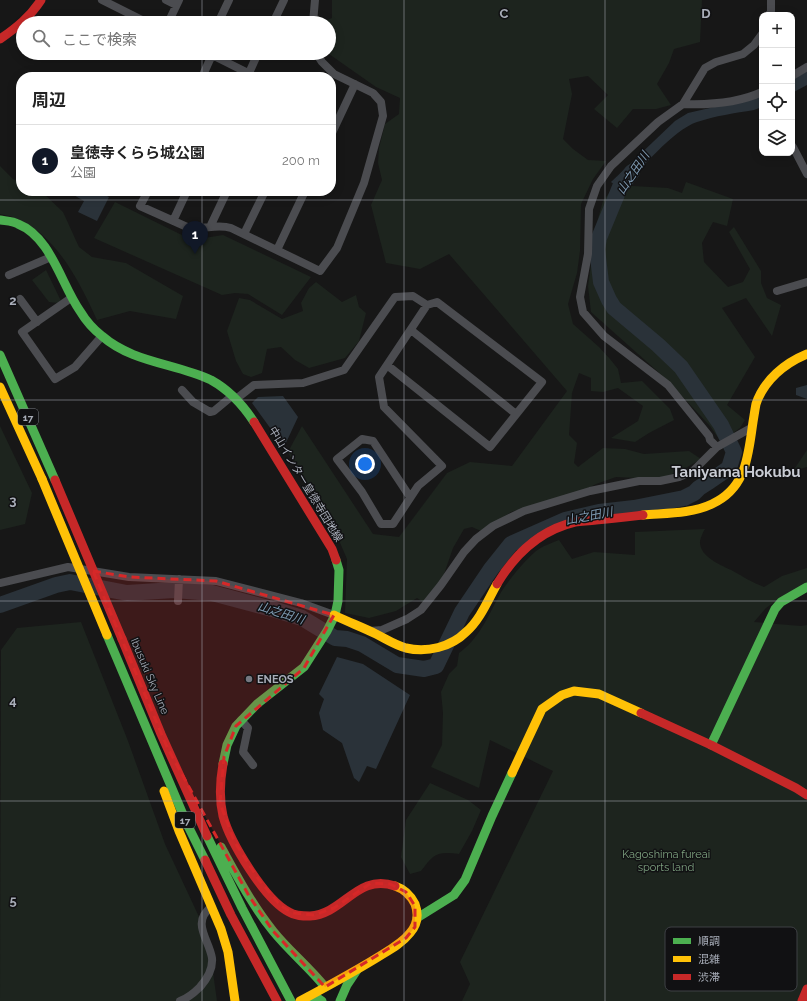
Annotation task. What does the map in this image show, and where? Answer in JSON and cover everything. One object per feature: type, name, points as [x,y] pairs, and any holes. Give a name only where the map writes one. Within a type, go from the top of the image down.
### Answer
[{"type":"street","points":[[28,16],[41,0]]},
{"type":"street","points":[[102,0],[134,16]]},
{"type":"street","points":[[166,0],[178,3],[172,16]]},
{"type":"street","points":[[221,16],[229,0]]},
{"type":"street","points":[[276,16],[284,0]]},
{"type":"street","points":[[314,16],[315,0]]},
{"type":"street","points":[[770,12],[771,0]]},
{"type":"street","points":[[0,39],[16,28]]},
{"type":"street","points":[[720,445],[710,440],[709,436],[684,403],[668,385],[604,336],[583,312],[580,297],[588,254],[589,209],[597,186],[611,166],[658,122],[683,104],[705,68],[716,62],[743,54],[759,38]]},
{"type":"street","points":[[204,72],[208,60]]},
{"type":"street","points":[[221,60],[243,72]]},
{"type":"street","points":[[249,72],[255,60]]},
{"type":"street","points":[[322,60],[332,72]]},
{"type":"street","points":[[795,74],[807,67]]},
{"type":"street","points":[[145,196],[140,206],[173,221],[193,228],[225,226],[320,271],[337,248],[364,183],[383,116],[381,102],[373,93],[336,75]]},
{"type":"street","points":[[336,124],[355,84]]},
{"type":"street","points":[[683,104],[731,101],[751,97],[759,93]]},
{"type":"street","points":[[795,150],[807,174]]},
{"type":"street","points":[[173,221],[186,196]]},
{"type":"street","points":[[210,226],[225,196]]},
{"type":"street","points":[[244,234],[263,196]]},
{"type":"street","points":[[277,250],[303,196]]},
{"type":"street","name":"中山インター皇徳寺団地線","points":[[0,220],[6,220],[21,226],[37,236],[46,247],[71,298],[90,325],[102,336],[125,352],[197,373],[214,382],[234,397],[256,425],[332,549],[339,570],[338,604],[324,638],[304,668],[241,720],[236,726],[226,747],[220,803],[227,827],[234,841],[258,880],[276,902],[288,912],[314,915],[323,914],[334,908],[360,888],[371,883],[385,883],[399,887],[411,898],[416,906],[417,918]]},
{"type":"street","points":[[9,275],[51,257]]},
{"type":"street","points":[[777,290],[807,282]]},
{"type":"street","points":[[182,390],[193,402],[210,412],[214,411],[254,385],[303,383],[344,370],[395,297],[413,296],[427,305]]},
{"type":"street","points":[[71,298],[22,332],[54,379],[75,368],[102,336]]},
{"type":"street","points":[[20,299],[37,322]]},
{"type":"street","points":[[388,365],[490,447],[542,382],[437,302],[427,305],[379,377],[384,407],[442,466],[418,486],[393,524],[381,524],[362,492],[337,459],[362,439],[373,441],[410,497]]},
{"type":"street","points":[[411,330],[516,414]]},
{"type":"street","points":[[0,583],[68,567],[129,577],[216,581],[301,603],[333,619],[369,631],[405,648],[420,650],[434,649],[450,644],[470,630],[479,617],[504,571],[514,559],[542,535],[559,527],[576,522],[693,510],[718,501],[735,486],[744,472],[751,428],[759,396],[767,384],[791,361],[807,354]]},
{"type":"street","name":"Ibusuki Sky Line","points":[[0,355],[55,480],[167,748],[256,936],[291,1001]]},
{"type":"street","name":"17","points":[[0,386],[42,479],[160,762],[230,914],[277,1000]]},
{"type":"street","points":[[369,631],[382,630],[408,619],[421,610],[464,552],[493,526],[524,511],[590,491],[639,481],[660,481],[679,477],[694,471],[720,445],[751,428]]},
{"type":"street","points":[[178,601],[180,579]]},
{"type":"street","points":[[711,745],[775,609],[781,602],[807,587]]},
{"type":"street","points":[[304,999],[357,970],[399,944],[415,927],[417,918],[445,901],[461,886],[542,709],[557,697],[571,691],[585,691],[599,694],[711,745],[807,795]]},
{"type":"street","points":[[241,720],[248,728],[243,752],[253,765]]},
{"type":"street","points":[[167,748],[178,764],[217,839],[262,916],[289,949],[315,973],[325,987]]},
{"type":"street","points":[[160,762],[162,784],[179,831],[226,941],[236,1000]]},
{"type":"street","points":[[180,1001],[196,992],[211,968],[212,959],[201,923],[203,916],[211,907]]},
{"type":"street","points":[[340,1001],[342,991],[357,970]]},
{"type":"street","points":[[802,1001],[807,989]]},
{"type":"street","points":[[304,999],[319,998],[322,1001]]},
{"type":"highlighted area","points":[[93,571],[129,577],[216,581],[334,615],[304,668],[236,726],[224,757],[220,803],[234,841],[259,880],[281,906],[293,913],[314,915],[334,908],[371,883],[390,884],[406,892],[415,906],[415,927],[406,938],[325,987],[273,931],[249,896],[167,747]]},
{"type":"green space","points":[[332,0],[702,0],[700,42],[674,49],[669,63],[657,84],[671,105],[656,109],[633,109],[617,128],[594,109],[608,95],[588,76],[569,79],[572,94],[563,139],[573,149],[588,160],[606,161],[593,179],[581,204],[580,251],[577,273],[568,304],[573,324],[610,359],[618,369],[621,383],[642,381],[670,409],[674,420],[635,442],[611,438],[638,421],[643,406],[618,388],[603,392],[591,391],[591,378],[579,373],[572,393],[569,435],[577,443],[574,463],[578,467],[603,448],[625,449],[644,454],[689,451],[701,459],[684,469],[660,479],[616,477],[596,484],[579,493],[511,512],[481,531],[472,527],[464,529],[453,548],[443,577],[426,604],[417,598],[396,611],[369,618],[345,613],[347,559],[331,522],[312,501],[288,452],[302,426],[373,534],[399,537],[447,473],[470,462],[512,466],[567,391],[449,254],[420,269],[386,263],[371,205],[382,180],[378,163],[379,148],[385,124],[399,114],[400,98],[376,87],[336,59],[336,16],[332,16]]},
{"type":"green space","points":[[0,166],[16,180],[16,196],[46,196],[63,212],[79,247],[92,257],[126,263],[183,296],[176,319],[130,311],[97,320],[71,270],[48,240],[34,228],[18,219],[0,214]]},
{"type":"green space","points":[[622,176],[632,186],[668,188],[682,193],[686,182],[733,199],[727,226],[713,222],[702,243],[704,262],[728,287],[743,282],[750,269],[729,232],[734,227],[761,271],[761,283],[767,298],[781,305],[772,336],[746,298],[722,308],[755,357],[727,405],[745,420],[740,428],[721,442],[710,426],[665,378],[591,312],[588,286],[597,222],[603,201]]},
{"type":"green space","points":[[115,202],[192,240],[223,235],[311,277],[282,315],[248,294],[235,293],[222,295],[94,238]]},
{"type":"green space","points":[[46,270],[61,301],[58,303],[49,302],[32,280]]},
{"type":"green space","points":[[316,282],[342,302],[356,295],[359,307],[366,313],[359,341],[345,358],[309,368],[295,360],[281,347],[267,349],[262,373],[251,377],[243,374],[236,361],[227,331],[239,298],[250,300],[282,319],[303,311],[301,303],[309,288]]},
{"type":"green space","points":[[0,426],[32,493],[25,524],[0,530]]},
{"type":"green space","points":[[807,450],[807,467],[793,471]]},
{"type":"green space","name":"Kagoshima fureai sports land","points":[[705,529],[700,541],[703,552],[707,556],[717,563],[764,587],[782,576],[807,568],[807,585],[786,594],[766,608],[754,622],[801,626],[807,625],[807,1001],[462,1001],[470,984],[460,962],[553,771],[490,740],[479,788],[431,767],[442,745],[443,713],[441,692],[449,674],[457,666],[459,653],[478,634],[502,591],[512,577],[535,552],[544,546],[559,540],[572,559],[594,552],[635,555],[635,532]]},
{"type":"green space","points":[[81,622],[128,741],[165,844],[208,936],[217,1001],[0,1001],[1,650],[17,628]]},
{"type":"green space","points":[[430,783],[468,800],[481,810],[472,831],[459,854],[445,853],[436,855],[421,871],[410,874],[401,857],[406,820]]},
{"type":"water","points":[[807,71],[807,85],[795,91],[795,78]]},
{"type":"water","points":[[759,97],[759,108],[711,118],[688,126],[667,142],[621,190],[611,182],[675,121],[688,113]]},
{"type":"water","points":[[75,196],[109,197],[97,221],[78,212],[84,201]]},
{"type":"water","points":[[807,385],[807,399],[796,395],[796,388]]},
{"type":"water","points":[[283,396],[298,417],[284,447],[252,403],[258,397]]},
{"type":"water","points":[[337,657],[363,664],[410,695],[376,769],[367,766],[359,782],[354,778],[342,743],[323,730],[319,713],[324,699],[319,694]]},
{"type":"waterway","name":"山之田川","points":[[0,605],[56,585],[70,582],[127,593],[174,590],[212,593],[302,618],[335,638],[347,639],[362,644],[397,665],[424,669],[436,666],[462,612],[491,569],[511,544],[565,520],[599,512],[634,508],[684,498],[694,493],[729,468],[734,452],[721,425],[681,367],[658,345],[614,308],[601,282],[597,249],[599,238],[620,187],[632,172]]},
{"type":"traffic: fast","points":[[0,220],[16,223],[29,230],[39,239],[54,262],[82,315],[102,336],[127,352],[197,374],[211,380],[224,388],[235,398],[254,422]]},
{"type":"traffic: fast","points":[[0,355],[55,480]]},
{"type":"traffic: fast","points":[[223,764],[227,745],[236,726],[257,704],[304,667],[327,631],[335,615],[338,601],[339,570],[336,560]]},
{"type":"traffic: fast","points":[[711,745],[775,609],[781,602],[807,587]]},
{"type":"traffic: fast","points":[[107,635],[187,824],[205,860]]},
{"type":"traffic: fast","points":[[417,918],[454,895],[465,880],[512,773]]},
{"type":"traffic: fast","points":[[207,836],[242,908],[291,1001]]},
{"type":"traffic: fast","points":[[221,847],[245,890],[265,921],[325,987]]},
{"type":"traffic: fast","points":[[340,1001],[347,985],[357,970]]},
{"type":"traffic: fast","points":[[308,997],[322,1001]]},
{"type":"traffic: slow","points":[[643,515],[695,510],[712,504],[724,497],[739,480],[744,469],[756,404],[764,387],[783,367],[807,354]]},
{"type":"traffic: slow","points":[[0,387],[42,479]]},
{"type":"traffic: slow","points":[[42,479],[107,635]]},
{"type":"traffic: slow","points":[[334,615],[371,631],[402,647],[422,650],[438,648],[453,642],[471,627],[483,610],[497,584]]},
{"type":"traffic: slow","points":[[512,773],[542,709],[562,695],[574,691],[599,694],[641,713]]},
{"type":"traffic: slow","points":[[164,791],[179,831],[221,929],[228,952],[235,1001]]},
{"type":"traffic: slow","points":[[300,1001],[390,949],[401,942],[410,933],[417,920],[415,904],[407,893],[395,886]]},
{"type":"traffic: jam","points":[[28,16],[41,0]]},
{"type":"traffic: jam","points":[[0,39],[16,27]]},
{"type":"traffic: jam","points":[[254,422],[332,549],[336,560]]},
{"type":"traffic: jam","points":[[55,480],[122,639]]},
{"type":"traffic: jam","points":[[497,584],[521,553],[540,537],[551,531],[575,522],[643,515]]},
{"type":"traffic: jam","points":[[122,639],[161,734],[207,836]]},
{"type":"traffic: jam","points":[[641,713],[711,745],[807,795]]},
{"type":"traffic: jam","points":[[223,764],[220,797],[223,816],[227,827],[241,855],[259,883],[270,896],[289,912],[302,916],[322,914],[332,909],[360,889],[370,885],[382,883],[395,886]]},
{"type":"traffic: jam","points":[[205,860],[231,915],[277,1001]]},
{"type":"traffic: jam","points":[[802,1001],[807,989]]},
{"type":"place","name":"皇徳寺くらら城公園","points":[[195,254]]},
{"type":"place","name":"ENEOS","points":[[249,679]]},
{"type":"district","name":"Taniyama Hokubu","points":[[736,472]]}]
